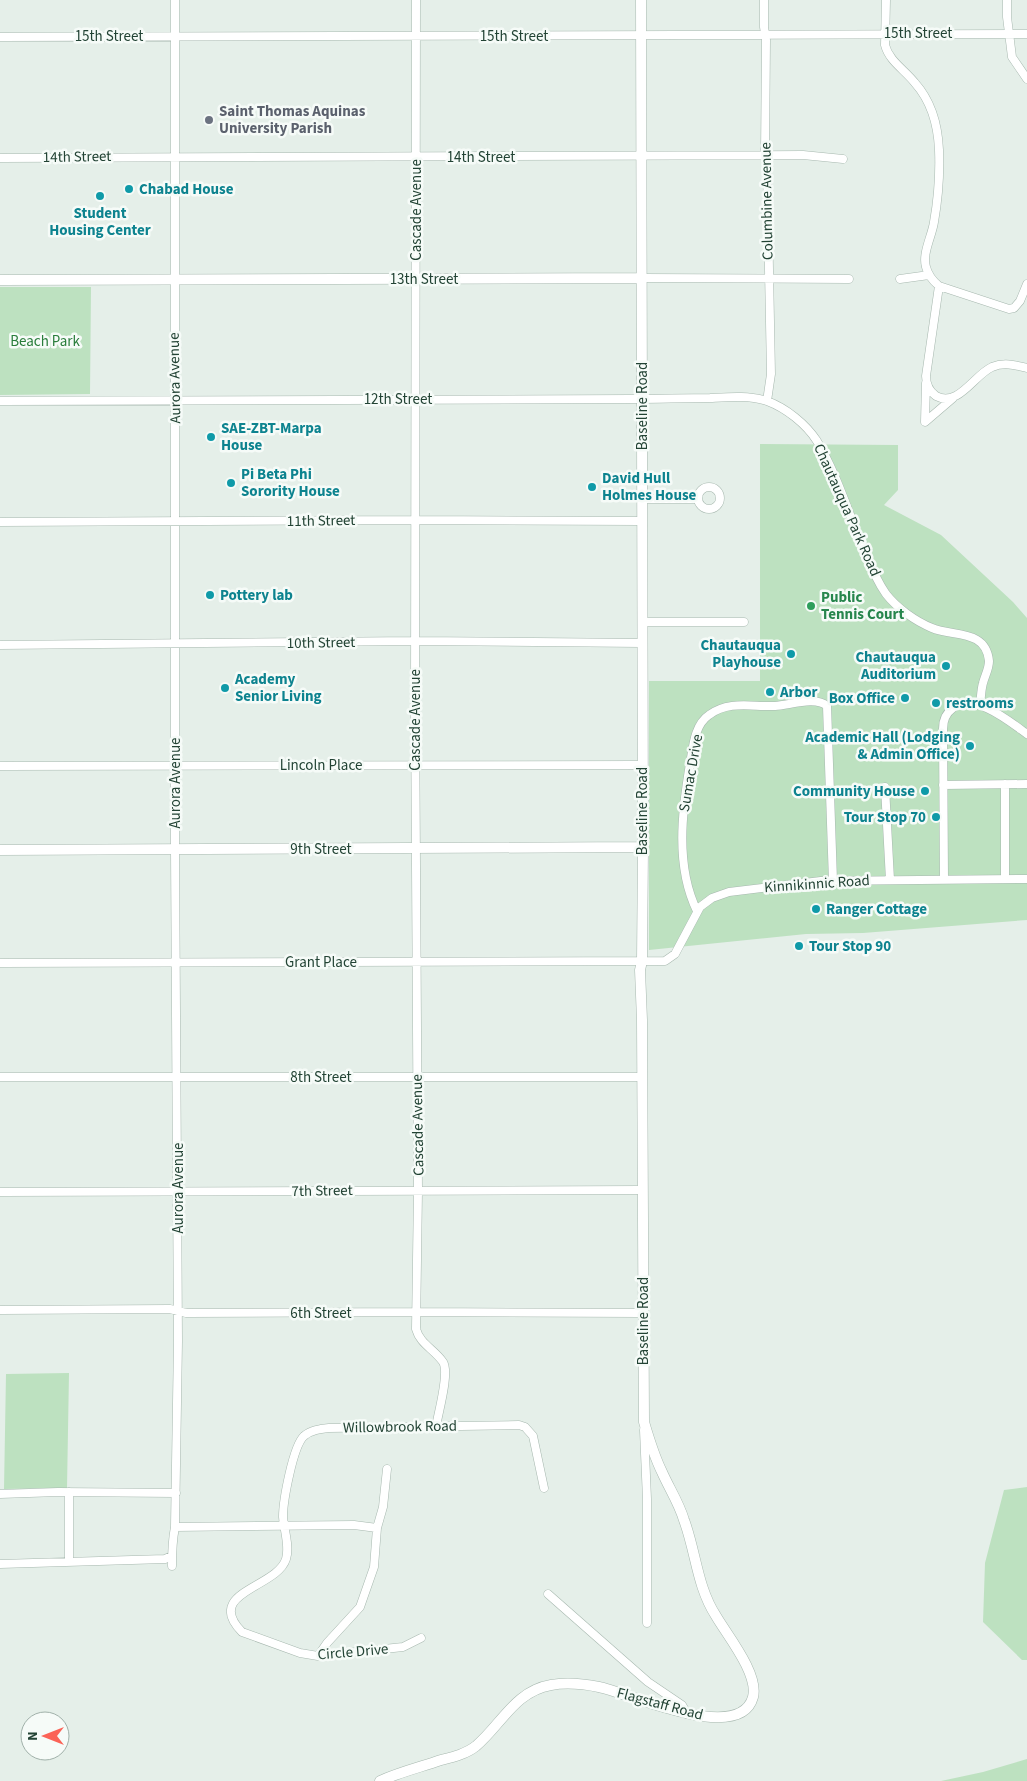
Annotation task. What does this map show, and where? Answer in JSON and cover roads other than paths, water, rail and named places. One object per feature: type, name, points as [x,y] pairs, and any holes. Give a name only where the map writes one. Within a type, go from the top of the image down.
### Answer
[{"type":"street","name":"Aurora Avenue","points":[[172,1566],[174,1552],[173,1536],[176,1527],[178,1311],[175,850],[175,0]]},
{"type":"street","name":"Cascade Avenue","points":[[416,0],[415,641],[418,1191],[416,1329],[418,1338],[443,1362],[446,1372],[436,1427]]},
{"type":"street","name":"Baseline Road","points":[[641,0],[642,961],[640,970],[647,1623]]},
{"type":"street","name":"Columbine Avenue","points":[[764,0],[764,27],[766,34],[765,156],[767,166],[768,278],[772,374],[767,402]]},
{"type":"street","points":[[886,0],[887,51],[892,61],[916,84],[928,103],[938,135],[938,192],[934,224],[925,258],[929,275],[939,286],[1009,309],[1014,308],[1020,301],[1027,284]]},
{"type":"street","points":[[1007,0],[1008,34],[1012,57],[1027,79]]},
{"type":"street","name":"15th Street","points":[[0,37],[1027,34]]},
{"type":"street","name":"14th Street","points":[[0,158],[175,156],[416,158],[803,155],[843,159]]},
{"type":"street","points":[[900,279],[929,275]]},
{"type":"street","name":"13th Street","points":[[0,280],[849,278]]},
{"type":"street","points":[[939,286],[926,381],[925,422],[981,373],[994,366],[1013,364],[1027,368]]},
{"type":"street","points":[[926,381],[933,394],[939,397],[953,398]]},
{"type":"street","name":"12th Street","points":[[0,401],[744,397],[767,402],[792,416]]},
{"type":"street","name":"Chautauqua Park Road","points":[[792,416],[810,431],[819,444],[866,555],[878,581],[888,596],[904,611],[927,626],[970,636],[980,640],[984,646],[988,658],[988,668],[982,685],[980,705]]},
{"type":"street","points":[[642,499],[698,499]]},
{"type":"street","name":"11th Street","points":[[0,522],[416,520],[642,522]]},
{"type":"street","points":[[642,622],[744,622]]},
{"type":"street","name":"10th Street","points":[[0,645],[415,641],[642,643]]},
{"type":"street","name":"Sumac Drive","points":[[697,911],[688,885],[684,855],[683,828],[688,776],[694,742],[700,724],[708,715],[727,706],[780,705],[814,701],[825,704],[828,707],[833,881]]},
{"type":"street","points":[[944,880],[943,729],[945,717],[950,710],[961,703],[970,702],[980,705],[1004,718],[1027,734]]},
{"type":"street","name":"Lincoln Place","points":[[0,766],[642,765]]},
{"type":"street","points":[[1005,784],[1005,879]]},
{"type":"street","points":[[943,785],[1027,784]]},
{"type":"street","points":[[885,787],[890,880]]},
{"type":"street","name":"9th Street","points":[[0,850],[642,847]]},
{"type":"street","name":"Kinnikinnic Road","points":[[642,961],[665,961],[672,957],[697,911],[706,902],[729,892],[833,881],[1027,879]]},
{"type":"street","name":"Grant Place","points":[[0,962],[642,961]]},
{"type":"street","name":"8th Street","points":[[0,1077],[642,1077]]},
{"type":"street","name":"7th Street","points":[[0,1192],[178,1193],[358,1190],[643,1190]]},
{"type":"street","name":"6th Street","points":[[0,1310],[170,1309],[186,1314],[643,1313]]},
{"type":"street","name":"Flagstaff Road","points":[[380,1781],[461,1754],[473,1748],[493,1729],[513,1705],[524,1696],[549,1685],[570,1683],[600,1688],[688,1714],[721,1718],[742,1712],[748,1706],[753,1696],[753,1682],[739,1652],[706,1598],[684,1518],[652,1449],[644,1422]]},
{"type":"street","name":"Willowbrook Road","points":[[284,1526],[284,1500],[296,1448],[305,1435],[329,1428],[518,1425],[525,1427],[533,1436],[544,1488]]},
{"type":"street","points":[[318,1656],[327,1642],[360,1607],[374,1567],[377,1528],[383,1507],[387,1469]]},
{"type":"street","points":[[0,1494],[69,1492],[176,1493]]},
{"type":"street","points":[[69,1492],[69,1561]]},
{"type":"street","points":[[176,1527],[354,1525],[377,1528]]},
{"type":"street","name":"Circle Drive","points":[[284,1526],[287,1549],[283,1565],[278,1571],[237,1598],[232,1606],[232,1619],[242,1632],[300,1653],[318,1656],[403,1647],[421,1638]]},
{"type":"street","points":[[0,1564],[165,1559],[172,1556]]},
{"type":"street","points":[[548,1594],[643,1679],[662,1694],[682,1705],[688,1714]]},
{"type":"place","name":"Saint Thomas Aquinas University Parish","points":[[209,120]]},
{"type":"place","name":"Chabad House","points":[[129,189]]},
{"type":"place","name":"Student Housing Center","points":[[100,196]]},
{"type":"place","name":"SAE-ZBT-Marpa House","points":[[211,437]]},
{"type":"place","name":"Pi Beta Phi Sorority House","points":[[231,483]]},
{"type":"place","name":"David Hull Holmes House","points":[[592,487]]},
{"type":"place","name":"Pottery lab","points":[[210,595]]},
{"type":"place","name":"Public Tennis Court","points":[[811,606]]},
{"type":"place","name":"Chautauqua Playhouse","points":[[791,654]]},
{"type":"place","name":"Chautauqua Auditorium","points":[[946,666]]},
{"type":"place","name":"Academy Senior Living","points":[[225,688]]},
{"type":"place","name":"Arbor","points":[[770,692]]},
{"type":"place","name":"Box Office","points":[[905,698]]},
{"type":"place","name":"restrooms","points":[[936,703]]},
{"type":"place","name":"Academic Hall (Lodging & Admin Office)","points":[[970,746]]},
{"type":"place","name":"Community House","points":[[925,791]]},
{"type":"place","name":"Tour Stop 70","points":[[936,817]]},
{"type":"place","name":"Ranger Cottage","points":[[816,909]]},
{"type":"place","name":"Tour Stop 90","points":[[799,946]]},
{"type":"park label","name":"Beach Park","points":[[45,341]]}]
